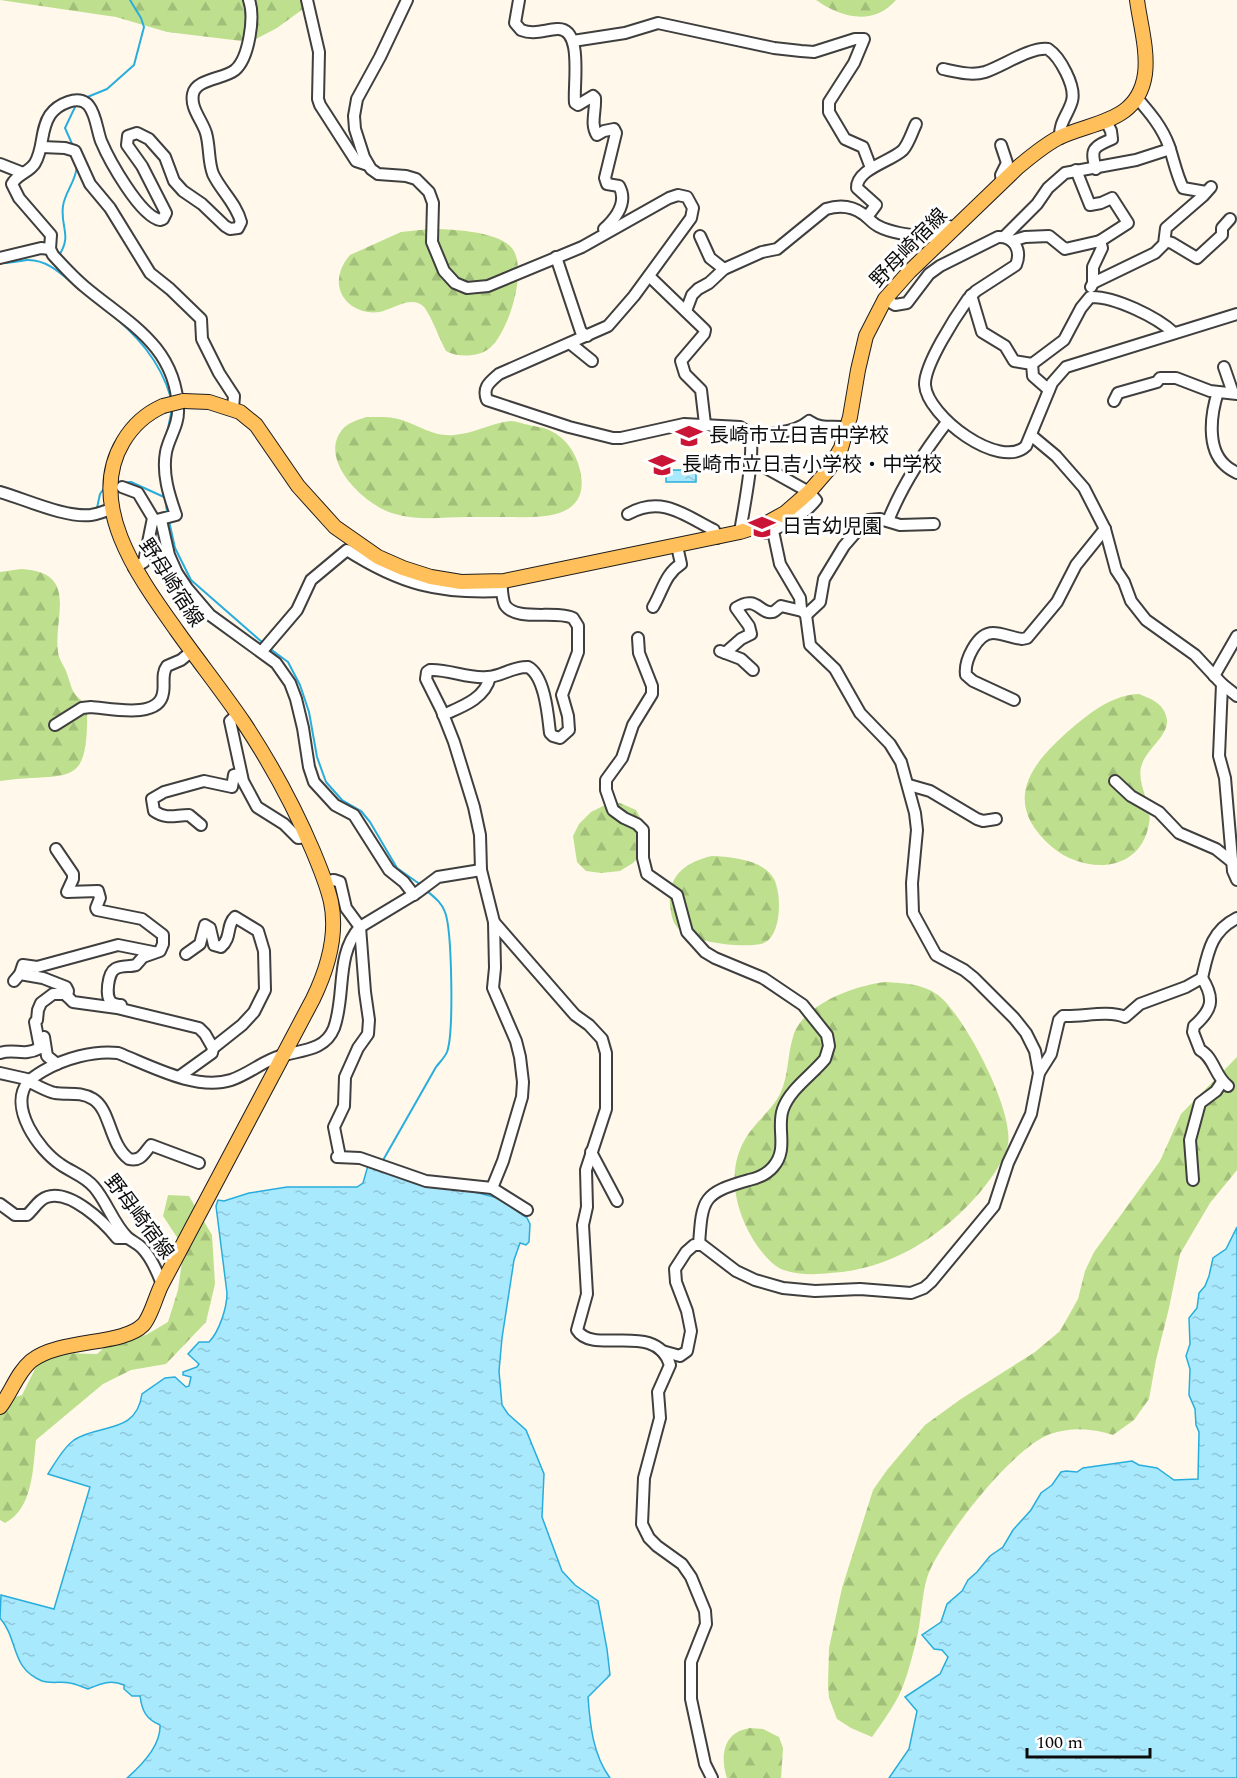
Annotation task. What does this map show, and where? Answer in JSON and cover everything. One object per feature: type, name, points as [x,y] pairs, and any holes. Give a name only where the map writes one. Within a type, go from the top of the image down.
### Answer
[{"type":"main road","points":[[1137,0],[1145,68],[1137,98]]},
{"type":"main road","name":"野母崎宿線","points":[[0,1407],[23,1369],[39,1356],[55,1348],[138,1330],[145,1324],[162,1284],[325,973],[331,948],[332,904],[326,881],[298,815],[237,715],[134,568],[122,544],[113,508],[115,486],[113,463],[119,448],[133,426],[150,412],[183,401],[210,402],[233,408],[256,424],[311,503],[354,542],[378,557],[403,568],[431,577],[461,582],[502,586],[717,538],[765,524],[785,513],[809,492],[829,469],[841,448],[866,336],[885,299],[897,284],[1017,168],[1060,138],[1113,119],[1137,98]]},
{"type":"street","points":[[54,256],[51,235],[12,187],[13,181],[35,165],[42,147],[44,126],[47,120],[57,107],[76,101],[84,101],[90,107],[113,165],[150,216],[160,220],[166,213],[142,166],[127,145],[128,136],[133,133],[141,134],[161,152],[174,181],[183,191],[202,204],[225,226],[234,230],[238,228],[241,222],[237,210],[212,171],[206,133],[192,99],[194,89],[199,85],[227,75],[238,67],[247,48],[250,30],[249,0]]},
{"type":"street","points":[[307,0],[319,52],[318,99],[320,105],[356,161],[368,165],[378,174],[416,178],[424,186],[433,203],[432,242],[444,271],[455,283],[466,288],[488,286],[582,247],[669,198],[678,195],[687,197],[693,207],[691,218],[649,276],[608,326],[499,374],[486,388],[487,400],[569,427],[613,438],[669,426],[705,424],[740,427],[749,434],[751,441],[740,532]]},
{"type":"street","points":[[368,165],[355,129],[354,116],[357,99],[407,0]]},
{"type":"street","points":[[519,0],[515,23],[520,30],[537,33],[562,29],[569,33],[575,49],[575,103],[578,105],[593,96],[595,98],[594,133],[597,135],[614,129],[616,133],[605,178],[607,184],[619,186],[622,194],[619,213],[613,222],[605,227],[604,234]]},
{"type":"street","points":[[573,41],[624,33],[658,23],[774,48],[801,51],[814,52],[855,39],[864,39],[854,63],[829,102],[829,112],[845,139],[863,147],[872,168]]},
{"type":"street","points":[[943,69],[973,73],[984,72],[1036,50],[1044,48],[1052,52],[1060,62],[1072,93],[1072,101],[1059,126],[1060,138]]},
{"type":"street","points":[[1093,284],[1155,253],[1165,241],[1166,228],[1208,189],[1183,188],[1161,129],[1137,98]]},
{"type":"street","points":[[1096,169],[1093,158],[1094,149],[1097,145],[1112,139],[1106,122]]},
{"type":"street","points":[[867,217],[876,205],[858,188],[857,184],[872,168],[903,150],[916,124]]},
{"type":"street","points":[[1001,145],[1007,163],[1001,175],[1002,182]]},
{"type":"street","points":[[42,147],[72,150],[90,184],[110,208],[150,273],[201,319],[202,339],[219,374],[234,396],[233,408]]},
{"type":"street","points":[[1008,239],[1052,184],[1065,173],[1096,169],[1150,157],[1170,149]]},
{"type":"street","points":[[0,164],[23,173]]},
{"type":"street","points":[[885,299],[895,305],[907,303],[929,274],[940,266],[998,237],[1008,239],[1049,236],[1065,249],[1100,241],[1128,223],[1112,198],[1090,205],[1076,170]]},
{"type":"street","points":[[686,311],[692,295],[698,288],[709,283],[724,268],[762,252],[777,249],[826,209],[834,206],[849,207],[867,217],[877,226],[892,231],[930,237],[946,225],[954,228]]},
{"type":"street","points":[[1165,241],[1197,258],[1222,235],[1222,228],[1230,219]]},
{"type":"street","points":[[700,236],[710,258],[724,268]]},
{"type":"street","points":[[1008,239],[1018,249],[1019,256],[1016,265],[971,295],[932,361],[925,384],[928,397],[947,422],[965,436],[1010,453],[1023,450],[1032,436],[1049,390],[1057,376],[1071,365],[1237,314]]},
{"type":"street","points":[[971,295],[982,332],[1005,346],[1014,362],[1032,364],[1065,340],[1081,308],[1090,297],[1093,267],[1100,253],[1100,241]]},
{"type":"street","points":[[0,258],[41,248],[54,256],[84,286],[151,341],[160,352],[174,380],[178,417],[166,452],[165,462],[168,492],[176,515],[163,519],[144,562],[134,568]]},
{"type":"street","points":[[556,257],[581,332],[587,336]]},
{"type":"street","points":[[649,276],[705,330],[681,361],[685,374],[701,390],[705,424]]},
{"type":"street","points":[[1090,297],[1112,301],[1143,313],[1174,333]]},
{"type":"street","points":[[571,344],[592,361]]},
{"type":"street","points":[[1032,364],[1033,376],[1049,390]]},
{"type":"street","points":[[1114,401],[1118,393],[1157,382],[1160,378],[1176,378],[1196,387],[1235,394],[1224,367]]},
{"type":"street","points":[[1218,392],[1212,408],[1214,446],[1223,464],[1237,473]]},
{"type":"street","points":[[749,434],[785,431],[803,426],[809,421],[821,428],[838,426],[847,428]]},
{"type":"street","points":[[888,521],[896,501],[930,444],[947,422]]},
{"type":"street","points":[[1032,436],[1056,456],[1084,488],[1105,529],[1116,570],[1124,582],[1131,601],[1146,620],[1195,655],[1218,680],[1237,696]]},
{"type":"street","points":[[750,459],[809,492],[816,500],[810,507],[769,532],[780,564],[800,598],[810,645],[835,669],[860,713],[890,744],[902,762],[909,785],[917,830],[912,883],[913,913],[936,955],[974,978],[1020,1025],[1033,1045],[1039,1073]]},
{"type":"street","points":[[115,486],[138,493],[147,506],[163,519],[169,555],[177,573],[210,615],[276,663],[290,683],[296,699],[314,782],[335,806],[354,815],[389,870],[416,894]]},
{"type":"street","points":[[0,492],[45,507],[83,515],[92,515],[113,508]]},
{"type":"street","points":[[628,514],[648,505],[670,508],[714,530],[717,538]]},
{"type":"street","points":[[804,613],[820,602],[824,579],[844,546],[869,520],[888,521],[900,525],[934,524]]},
{"type":"street","points":[[1014,700],[973,681],[966,675],[969,654],[984,636],[989,634],[1027,638],[1057,602],[1076,565],[1105,529]]},
{"type":"street","points":[[653,607],[670,571],[681,564],[677,546]]},
{"type":"street","points":[[262,651],[297,610],[311,580],[347,550],[385,572],[408,582],[446,591],[478,592],[502,586],[506,606],[516,612],[566,615],[576,620],[578,652],[562,695],[570,724],[568,733],[560,738],[550,734],[547,705],[533,670],[524,667],[490,677],[440,669],[427,672],[426,679],[443,715],[474,807],[480,835],[481,870],[494,921],[493,988],[516,1041],[523,1082],[518,1113],[492,1188]]},
{"type":"street","points":[[753,670],[741,659],[722,652],[751,634],[749,626],[736,608],[741,604],[751,602],[770,612],[774,612],[781,606],[804,613]]},
{"type":"street","points":[[1237,636],[1218,680],[1220,756],[1225,778],[1231,861],[1237,880]]},
{"type":"street","points":[[638,638],[639,653],[652,694],[633,725],[622,758],[606,780],[606,790],[613,810],[643,830],[643,858],[646,874],[677,895],[687,932],[693,940],[715,958],[763,978],[803,1005],[818,1021],[829,1040],[825,1059],[790,1095],[783,1108],[782,1150],[775,1165],[757,1178],[718,1190],[708,1198],[703,1210],[699,1245]]},
{"type":"street","points":[[55,725],[82,708],[145,711],[155,705],[163,694],[163,676],[167,666],[181,660],[192,651]]},
{"type":"street","points":[[443,715],[474,699],[488,683],[490,677]]},
{"type":"street","points":[[237,715],[230,721],[241,774],[257,807],[284,824],[298,838],[307,837]]},
{"type":"street","points":[[201,825],[189,815],[161,816],[154,811],[152,799],[164,792],[204,781],[232,787],[234,775],[241,774]]},
{"type":"street","points":[[1115,781],[1131,796],[1159,812],[1179,833],[1216,849],[1231,861]]},
{"type":"street","points":[[909,785],[930,791],[977,819],[996,819]]},
{"type":"street","points":[[56,849],[73,874],[67,892],[98,891],[100,898],[97,910],[142,919],[161,932],[164,939],[160,951],[153,952],[118,945],[37,967],[23,965],[17,977],[43,978],[66,987],[67,996]]},
{"type":"street","points":[[30,1081],[57,1064],[95,1053],[112,1052],[204,1083],[221,1083],[284,1055],[313,1048],[330,1036],[338,1014],[347,951],[354,934],[360,927],[416,894],[438,877],[481,870]]},
{"type":"street","points":[[326,881],[340,882],[346,908],[360,927],[364,992],[369,1020],[368,1034],[358,1048],[345,1077],[344,1106],[334,1127],[339,1157],[360,1158],[426,1182],[492,1188],[526,1210]]},
{"type":"street","points":[[180,1076],[208,1057],[213,1048],[242,1025],[254,1012],[265,990],[263,946],[258,931],[235,917],[231,921],[228,939],[221,947],[214,945],[210,928],[205,925],[200,944],[186,954]]},
{"type":"street","points":[[1193,1180],[1190,1140],[1200,1103],[1225,1084],[1206,1054],[1200,1050],[1193,1032],[1194,1026],[1209,1010],[1209,992],[1202,978],[1216,934],[1221,927],[1237,918]]},
{"type":"street","points":[[494,921],[575,1015],[589,1025],[602,1039],[606,1053],[606,1108],[586,1170],[587,1207],[583,1225],[587,1294],[577,1330],[582,1336],[591,1339],[636,1341],[680,1356],[687,1351],[691,1328],[676,1281],[675,1269],[686,1252],[694,1245],[699,1245],[736,1271],[755,1280],[783,1288],[815,1292],[860,1289],[910,1293],[924,1288],[994,1206],[1008,1163],[1031,1114],[1039,1073],[1051,1054],[1059,1020],[1063,1016],[1116,1014],[1125,1017],[1140,1004],[1179,990],[1202,978]]},
{"type":"street","points":[[149,1015],[144,1011],[111,1002],[108,986],[113,970],[134,966],[140,959],[153,952]]},
{"type":"street","points":[[0,1053],[8,1051],[22,1053],[40,1048],[35,1022],[38,1010],[46,998],[53,994],[65,994],[74,1002],[82,1004],[117,1008],[200,1028],[213,1048]]},
{"type":"street","points":[[37,1020],[44,1032],[47,1056],[57,1064]]},
{"type":"street","points":[[0,1073],[30,1081],[54,1093],[73,1093],[93,1099],[102,1108],[117,1146],[129,1159],[137,1160],[143,1157],[151,1145],[199,1163]]},
{"type":"street","name":"野母崎宿線","points":[[30,1081],[23,1096],[23,1111],[39,1145],[58,1164],[93,1186],[128,1238],[141,1246],[148,1255],[162,1284]]},
{"type":"street","points":[[591,1152],[617,1201]]},
{"type":"street","points":[[0,1204],[15,1215],[27,1215],[45,1197],[54,1195],[65,1198],[102,1220],[117,1238],[128,1238]]},
{"type":"street","points":[[662,1351],[668,1359],[669,1370],[658,1392],[660,1418],[644,1478],[642,1524],[649,1538],[682,1564],[691,1576],[705,1611],[706,1624],[691,1662],[691,1699],[705,1764],[712,1778]]},
{"type":"green space","points":[[0,0],[312,0],[277,28],[250,42],[167,32],[116,17]]},
{"type":"green space","points":[[816,0],[896,0],[878,14],[857,16],[846,15]]},
{"type":"green space","points":[[430,229],[472,232],[494,237],[510,246],[516,255],[518,267],[515,298],[504,328],[497,340],[485,351],[462,356],[446,351],[428,314],[418,303],[401,304],[384,311],[371,312],[357,309],[342,294],[339,279],[350,255],[401,232]]},
{"type":"green space","points":[[366,417],[398,419],[434,433],[447,435],[468,433],[511,421],[546,429],[561,438],[576,458],[582,486],[579,497],[572,506],[563,511],[539,517],[422,518],[384,510],[359,493],[340,468],[336,455],[336,442],[342,430]]},
{"type":"green space","points":[[21,569],[39,572],[51,578],[57,587],[60,598],[57,639],[59,655],[73,691],[87,704],[87,732],[79,765],[71,772],[59,776],[0,781],[0,572]]},
{"type":"green space","points":[[1139,694],[1161,706],[1167,720],[1161,738],[1147,754],[1141,767],[1141,781],[1150,817],[1144,840],[1135,852],[1123,860],[1094,865],[1079,862],[1052,847],[1036,830],[1027,814],[1025,799],[1027,784],[1044,755],[1080,722],[1095,710],[1120,697]]},
{"type":"green space","points":[[620,803],[636,810],[645,826],[642,854],[620,871],[601,873],[586,871],[577,862],[573,836],[579,824],[591,812],[605,805]]},
{"type":"green space","points":[[712,856],[737,858],[755,863],[769,872],[774,879],[778,895],[778,916],[773,934],[768,940],[761,944],[729,945],[693,937],[675,925],[671,914],[670,895],[675,878],[686,866]]},
{"type":"green space","points":[[886,982],[913,985],[932,991],[949,1006],[961,1022],[996,1088],[1008,1129],[1006,1151],[993,1175],[966,1207],[950,1222],[914,1248],[894,1258],[852,1270],[811,1274],[781,1269],[771,1262],[758,1247],[745,1224],[736,1198],[737,1158],[750,1131],[780,1094],[793,1037],[798,1025],[818,1006],[832,998],[860,987]]},
{"type":"green space","points":[[1237,1057],[1237,1170],[1210,1203],[1180,1254],[1149,1399],[1134,1420],[1113,1435],[1082,1429],[1050,1434],[1017,1456],[999,1474],[950,1535],[930,1570],[925,1584],[912,1657],[904,1685],[894,1704],[872,1737],[851,1728],[837,1719],[829,1698],[829,1648],[842,1588],[873,1490],[925,1425],[1035,1352],[1060,1331],[1078,1299],[1085,1271],[1094,1252],[1160,1161],[1181,1114]]},
{"type":"green space","points":[[168,1195],[189,1196],[212,1235],[215,1284],[206,1322],[166,1364],[131,1370],[103,1384],[36,1440],[30,1487],[26,1498],[14,1517],[5,1523],[0,1520],[0,1412],[12,1398],[22,1395],[38,1363],[61,1353],[97,1354],[109,1343],[146,1335],[168,1322],[178,1290],[184,1248],[163,1216]]},
{"type":"green space","points":[[750,1728],[763,1729],[779,1737],[783,1748],[781,1778],[727,1778],[724,1766],[725,1748],[731,1737]]},
{"type":"water","points":[[666,470],[696,470],[696,482],[666,482]]},
{"type":"water","points":[[369,1162],[408,1181],[467,1190],[498,1198],[527,1218],[530,1224],[529,1242],[526,1245],[520,1243],[514,1260],[499,1371],[502,1405],[508,1414],[526,1430],[544,1474],[542,1517],[562,1571],[575,1585],[598,1601],[610,1675],[588,1697],[591,1729],[596,1750],[610,1778],[127,1778],[150,1754],[159,1733],[160,1725],[146,1714],[140,1696],[132,1696],[124,1689],[124,1685],[114,1682],[88,1689],[70,1683],[42,1681],[25,1669],[6,1626],[0,1618],[1,1595],[54,1609],[90,1487],[48,1474],[70,1443],[84,1435],[125,1422],[138,1407],[142,1394],[165,1378],[175,1377],[186,1387],[189,1386],[191,1377],[183,1375],[183,1372],[199,1364],[188,1354],[199,1342],[209,1342],[213,1338],[226,1306],[227,1293],[216,1206],[218,1200],[224,1201],[249,1193],[287,1187],[357,1187],[363,1183]]},
{"type":"water","points":[[1237,1227],[1237,1778],[889,1778],[909,1749],[917,1711],[905,1697],[940,1674],[948,1657],[942,1650],[934,1649],[922,1635],[941,1622],[947,1604],[962,1591],[968,1580],[990,1556],[1003,1547],[1041,1493],[1052,1485],[1061,1472],[1077,1472],[1083,1468],[1132,1461],[1139,1465],[1157,1468],[1174,1480],[1198,1479],[1199,1432],[1195,1409],[1189,1395],[1190,1369],[1186,1356],[1190,1344],[1189,1318],[1197,1308],[1199,1293],[1209,1276],[1213,1258],[1226,1249]]},
{"type":"waterway","points":[[85,98],[107,89],[134,65],[144,27],[130,0]]},
{"type":"waterway","points":[[73,146],[65,128],[76,105]]},
{"type":"waterway","points":[[58,257],[65,243],[63,206],[77,166]]},
{"type":"waterway","points":[[3,263],[27,260],[42,263],[56,270],[81,290]]},
{"type":"waterway","points":[[106,310],[146,349],[154,360],[171,398]]},
{"type":"waterway","points":[[167,433],[172,409]]},
{"type":"waterway","points":[[116,483],[131,482],[164,497]]},
{"type":"waterway","points":[[0,486],[61,507],[86,510],[97,508],[100,494],[105,487]]},
{"type":"waterway","points":[[165,497],[167,512]]},
{"type":"waterway","points":[[169,521],[175,548],[191,580],[263,643]]},
{"type":"waterway","points":[[269,648],[288,662],[300,685],[309,712],[317,757],[326,782],[342,800],[361,811],[397,868],[421,885]]},
{"type":"waterway","points":[[382,1162],[436,1067],[446,1054],[449,1041],[451,982],[447,922],[442,906],[427,891]]},
{"type":"place","name":"長崎市立日吉中学校","points":[[689,436]]},
{"type":"place","name":"長崎市立日吉小学校・中学校","points":[[662,465]]},
{"type":"place","name":"日吉幼児園","points":[[762,527]]}]
